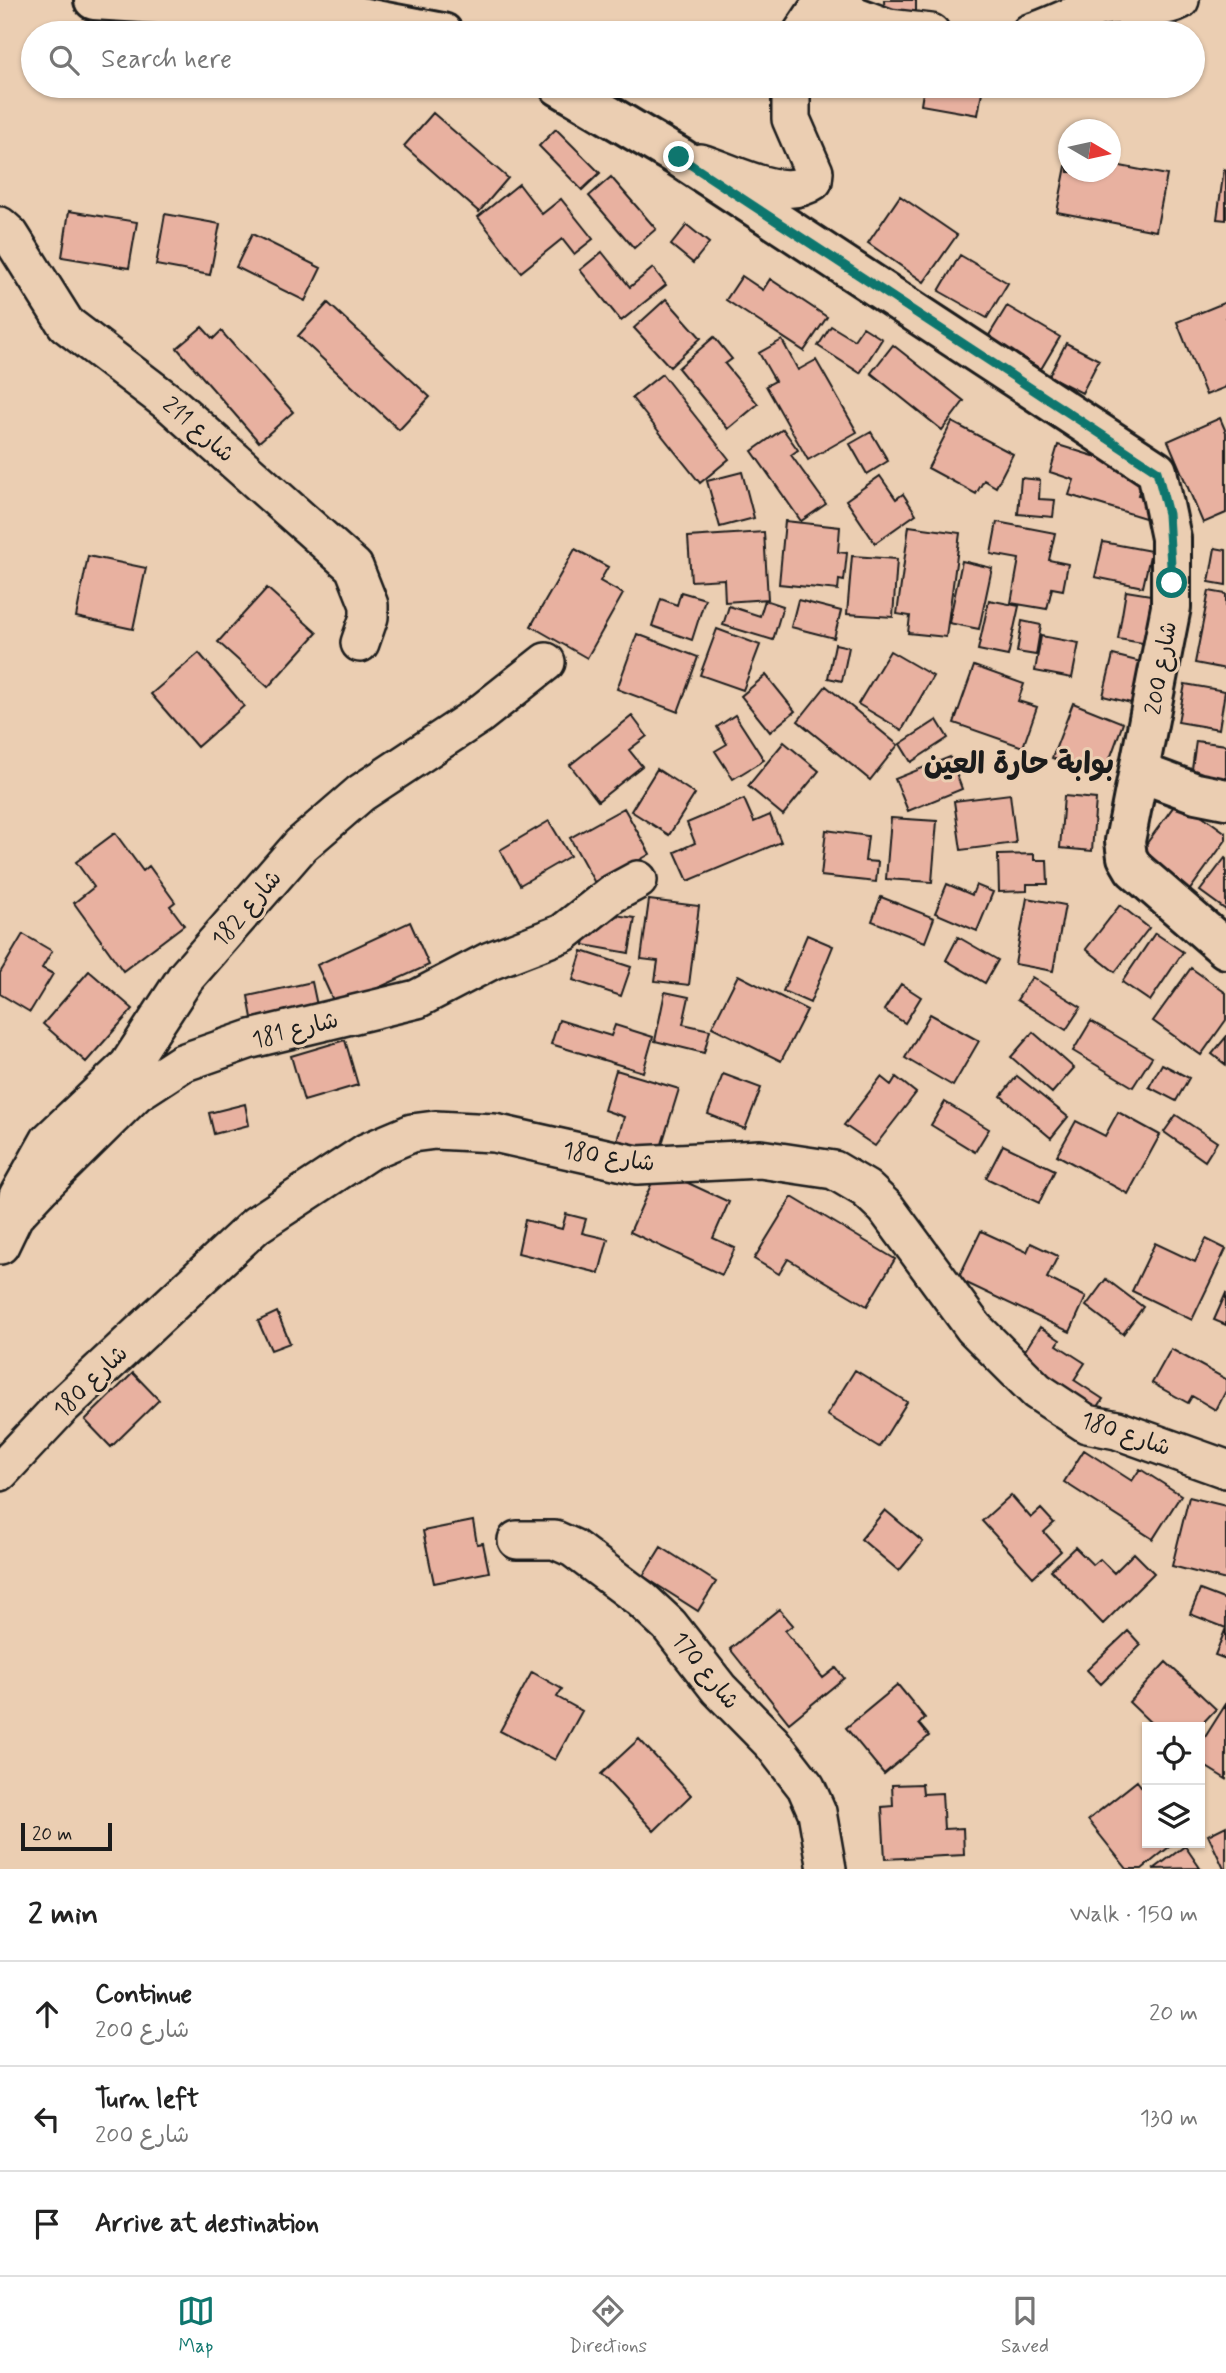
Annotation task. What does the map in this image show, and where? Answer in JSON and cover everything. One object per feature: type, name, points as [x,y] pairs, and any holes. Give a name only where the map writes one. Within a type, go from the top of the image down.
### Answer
[{"type":"main road","points":[[94,0],[354,16],[380,21]]},
{"type":"main road","name":"شارع 200","points":[[579,98],[679,157],[1157,471],[1171,538],[1171,607],[1139,772],[1127,819],[1127,857],[1147,882],[1226,949]]},
{"type":"main road","points":[[1139,772],[1196,793],[1226,799]]},
{"type":"street","points":[[1062,21],[1100,7],[1126,5],[1152,8],[1180,0]]},
{"type":"street","points":[[810,21],[816,12],[830,9],[867,21]]},
{"type":"street","points":[[679,157],[773,187],[806,186],[815,176],[791,119],[790,98]]},
{"type":"street","name":"شارع 211","points":[[0,226],[10,235],[66,324],[172,405],[354,567],[369,605],[366,629],[360,643]]},
{"type":"street","name":"شارع 182","points":[[7,1231],[19,1196],[49,1141],[128,1066],[186,977],[301,845],[361,793],[479,715],[546,662]]},
{"type":"street","name":"شارع 181","points":[[7,1231],[136,1093],[182,1063],[251,1039],[395,1007],[418,999],[491,961],[563,933],[612,894],[638,880]]},
{"type":"street","name":"شارع 180","points":[[0,1472],[60,1408],[256,1225],[367,1152],[412,1133],[435,1130],[494,1133],[637,1165],[760,1159],[834,1170],[866,1189],[886,1208],[974,1328],[1037,1391],[1087,1424],[1117,1430],[1226,1469]]},
{"type":"street","name":"شارع 170","points":[[517,1540],[555,1540],[573,1548],[642,1599],[669,1625],[719,1689],[772,1743],[806,1787],[817,1812],[827,1869]]},
{"type":"building","points":[[884,0],[916,0],[916,18],[885,19]]},
{"type":"building","points":[[1107,10],[1112,21],[1083,21]]},
{"type":"building","points":[[922,98],[981,98],[978,115],[921,105]]},
{"type":"building","points":[[433,113],[508,178],[479,212],[404,146]]},
{"type":"building","points":[[556,129],[600,173],[582,190],[539,146]]},
{"type":"building","points":[[1121,166],[1167,175],[1156,231],[1057,212],[1063,182],[1121,182]]},
{"type":"building","points":[[1224,169],[1226,170],[1226,220],[1217,219]]},
{"type":"building","points":[[611,177],[656,229],[634,248],[589,196]]},
{"type":"building","points":[[519,184],[542,214],[561,199],[593,239],[574,254],[562,239],[521,272],[478,217]]},
{"type":"building","points":[[900,196],[957,235],[924,282],[868,243]]},
{"type":"building","points":[[69,211],[137,222],[129,268],[62,257]]},
{"type":"building","points":[[165,214],[220,224],[210,275],[156,265]]},
{"type":"building","points":[[687,225],[709,243],[693,263],[671,245]]},
{"type":"building","points":[[252,234],[321,268],[305,301],[236,267]]},
{"type":"building","points":[[602,252],[630,287],[653,268],[666,285],[621,321],[580,270]]},
{"type":"building","points":[[960,255],[1008,283],[987,318],[939,291]]},
{"type":"building","points":[[742,276],[763,290],[770,279],[827,317],[804,351],[726,300]]},
{"type":"building","points":[[666,299],[701,338],[670,367],[634,328]]},
{"type":"building","points":[[1226,302],[1226,387],[1206,395],[1177,322]]},
{"type":"building","points":[[328,303],[430,397],[399,430],[298,336]]},
{"type":"building","points":[[1007,306],[1060,337],[1041,369],[988,337]]},
{"type":"building","points":[[831,326],[854,340],[863,327],[882,339],[860,373],[818,346]]},
{"type":"building","points":[[202,327],[213,339],[221,331],[293,412],[259,442],[177,348]]},
{"type":"building","points":[[714,337],[732,359],[725,364],[758,404],[728,429],[678,368]]},
{"type":"building","points":[[782,340],[798,370],[816,360],[857,432],[808,460],[766,386],[775,381],[759,353]]},
{"type":"building","points":[[1066,343],[1099,360],[1082,393],[1049,376]]},
{"type":"building","points":[[893,345],[964,401],[942,430],[871,373]]},
{"type":"building","points":[[662,374],[729,459],[700,483],[632,398]]},
{"type":"building","points":[[1220,418],[1226,432],[1226,513],[1203,523],[1168,441]]},
{"type":"building","points":[[952,422],[1013,454],[996,487],[984,480],[976,494],[928,468]]},
{"type":"building","points":[[783,429],[798,450],[791,455],[826,504],[801,521],[752,451]]},
{"type":"building","points":[[871,432],[888,461],[867,474],[850,444]]},
{"type":"building","points":[[1058,445],[1145,472],[1138,495],[1151,498],[1145,518],[1069,495],[1074,480],[1050,472]]},
{"type":"building","points":[[742,472],[754,518],[720,527],[707,481]]},
{"type":"building","points":[[880,476],[896,499],[903,494],[916,514],[875,543],[846,500]]},
{"type":"building","points":[[1021,478],[1040,480],[1039,499],[1055,500],[1053,517],[1018,514]]},
{"type":"building","points":[[785,521],[840,527],[838,552],[847,553],[844,581],[839,580],[838,590],[779,584]]},
{"type":"building","points":[[997,522],[1055,533],[1049,560],[1068,564],[1063,590],[1052,588],[1047,609],[1011,603],[1019,559],[991,554]]},
{"type":"building","points":[[909,526],[960,533],[946,637],[908,633],[910,616],[897,614]]},
{"type":"building","points":[[764,532],[768,599],[725,602],[724,579],[691,581],[688,537]]},
{"type":"building","points":[[1103,542],[1151,551],[1143,587],[1095,577]]},
{"type":"building","points":[[1215,548],[1226,550],[1226,585],[1209,582]]},
{"type":"building","points":[[575,549],[608,567],[600,581],[623,594],[587,658],[531,626]]},
{"type":"building","points":[[88,556],[146,568],[133,629],[76,617]]},
{"type":"building","points":[[852,556],[897,559],[893,617],[847,614]]},
{"type":"building","points":[[962,561],[992,568],[979,629],[949,623]]},
{"type":"building","points":[[267,588],[317,633],[268,687],[218,642]]},
{"type":"building","points":[[1126,591],[1157,596],[1149,644],[1118,639]]},
{"type":"building","points":[[1209,591],[1226,594],[1226,669],[1195,663]]},
{"type":"building","points":[[681,592],[705,599],[692,640],[652,626],[661,599],[677,605]]},
{"type":"building","points":[[765,600],[783,606],[773,640],[723,625],[729,606],[760,616]]},
{"type":"building","points":[[798,600],[841,611],[834,638],[791,627]]},
{"type":"building","points":[[989,600],[1019,606],[1008,656],[978,650]]},
{"type":"building","points":[[1022,621],[1041,625],[1036,655],[1017,652]]},
{"type":"building","points":[[717,629],[760,645],[743,690],[700,675]]},
{"type":"building","points":[[637,634],[698,657],[678,712],[617,689]]},
{"type":"building","points":[[1041,636],[1079,643],[1072,678],[1035,671]]},
{"type":"building","points":[[835,644],[849,647],[842,681],[828,678]]},
{"type":"building","points":[[890,651],[933,676],[902,730],[858,704]]},
{"type":"building","points":[[199,653],[244,706],[197,747],[151,694]]},
{"type":"building","points":[[1113,655],[1145,663],[1135,704],[1103,696]]},
{"type":"building","points":[[974,666],[1024,684],[1018,701],[1037,707],[1023,747],[954,723]]},
{"type":"building","points":[[766,675],[795,711],[770,732],[741,696]]},
{"type":"building","points":[[1185,684],[1225,691],[1219,729],[1178,722]]},
{"type":"building","points":[[826,686],[898,745],[870,780],[798,721]]},
{"type":"building","points":[[1073,703],[1123,723],[1103,778],[1052,758]]},
{"type":"building","points":[[735,715],[764,760],[733,779],[715,751],[727,744],[717,727]]},
{"type":"building","points":[[632,716],[647,736],[629,750],[642,766],[598,801],[570,765]]},
{"type":"building","points":[[937,720],[948,738],[911,762],[900,744]]},
{"type":"building","points":[[1196,741],[1226,745],[1226,789],[1190,783]]},
{"type":"building","points":[[784,742],[819,771],[783,815],[748,786]]},
{"type":"building","points":[[950,757],[962,789],[908,811],[895,779]]},
{"type":"building","points":[[657,769],[695,794],[669,835],[631,811]]},
{"type":"building","points":[[1010,794],[1016,843],[961,850],[954,801]]},
{"type":"building","points":[[1064,796],[1096,799],[1092,851],[1060,848]]},
{"type":"building","points":[[744,799],[754,822],[770,815],[781,842],[688,881],[675,852],[695,843],[687,823]]},
{"type":"building","points":[[1179,799],[1226,833],[1226,840],[1189,891],[1139,854]]},
{"type":"building","points":[[624,808],[650,854],[596,885],[570,838]]},
{"type":"building","points":[[891,818],[937,821],[932,882],[886,879]]},
{"type":"building","points":[[549,821],[570,856],[520,885],[500,850]]},
{"type":"building","points":[[826,830],[868,836],[865,861],[878,862],[876,882],[821,876]]},
{"type":"building","points":[[115,833],[143,871],[149,866],[175,902],[170,906],[184,925],[123,971],[74,903],[94,887],[76,862]]},
{"type":"building","points":[[1034,854],[1034,860],[1047,860],[1048,884],[1027,884],[1027,891],[999,892],[998,855]]},
{"type":"building","points":[[1226,859],[1226,910],[1200,891]]},
{"type":"building","points":[[947,884],[972,895],[976,885],[993,892],[977,931],[935,913]]},
{"type":"building","points":[[881,897],[934,918],[925,942],[872,921]]},
{"type":"building","points":[[1027,898],[1065,905],[1053,971],[1015,964]]},
{"type":"building","points":[[649,900],[699,906],[689,985],[655,981],[658,961],[641,959]]},
{"type":"building","points":[[1120,905],[1149,928],[1115,972],[1086,949]]},
{"type":"building","points":[[590,911],[635,918],[629,953],[584,945]]},
{"type":"building","points":[[410,922],[429,965],[336,1007],[317,965]]},
{"type":"building","points":[[1155,933],[1183,952],[1150,1001],[1122,982]]},
{"type":"building","points":[[23,934],[52,951],[42,968],[53,974],[30,1012],[0,994],[0,973]]},
{"type":"building","points":[[807,935],[833,946],[810,1003],[783,991]]},
{"type":"building","points":[[958,937],[998,960],[985,983],[946,960]]},
{"type":"building","points":[[582,951],[631,967],[621,996],[573,980]]},
{"type":"building","points":[[1191,968],[1226,993],[1226,1020],[1201,1055],[1153,1021]]},
{"type":"building","points":[[89,971],[133,1009],[86,1062],[43,1024]]},
{"type":"building","points":[[738,975],[807,1010],[781,1061],[712,1027]]},
{"type":"building","points":[[1032,977],[1081,1007],[1066,1030],[1017,1000]]},
{"type":"building","points":[[312,982],[319,1015],[254,1029],[248,996]]},
{"type":"building","points":[[901,984],[921,997],[905,1023],[884,1010]]},
{"type":"building","points":[[665,992],[689,997],[683,1024],[710,1030],[704,1053],[655,1041]]},
{"type":"building","points":[[930,1014],[979,1041],[953,1086],[905,1058]]},
{"type":"building","points":[[559,1020],[611,1036],[615,1025],[653,1037],[643,1072],[551,1044]]},
{"type":"building","points":[[1091,1021],[1152,1057],[1133,1087],[1073,1051]]},
{"type":"building","points":[[1033,1032],[1074,1068],[1052,1093],[1011,1057]]},
{"type":"building","points":[[1226,1037],[1226,1065],[1212,1054]]},
{"type":"building","points":[[345,1040],[358,1085],[304,1101],[291,1056]]},
{"type":"building","points":[[1162,1064],[1189,1078],[1176,1101],[1149,1087]]},
{"type":"building","points":[[616,1070],[679,1089],[658,1157],[616,1144],[624,1117],[604,1110]]},
{"type":"building","points":[[723,1074],[761,1088],[745,1129],[708,1114]]},
{"type":"building","points":[[1017,1076],[1068,1117],[1051,1138],[1001,1096]]},
{"type":"building","points":[[881,1077],[891,1085],[896,1077],[916,1093],[875,1146],[844,1125]]},
{"type":"building","points":[[945,1102],[989,1129],[975,1152],[931,1125]]},
{"type":"building","points":[[245,1104],[249,1125],[214,1134],[209,1113]]},
{"type":"building","points":[[1118,1112],[1160,1135],[1128,1194],[1057,1155],[1076,1121],[1105,1136]]},
{"type":"building","points":[[1176,1115],[1217,1142],[1205,1161],[1164,1132]]},
{"type":"building","points":[[1003,1145],[1055,1170],[1039,1203],[986,1178]]},
{"type":"building","points":[[658,1169],[729,1202],[713,1238],[735,1248],[722,1275],[630,1232]]},
{"type":"building","points":[[792,1197],[895,1259],[867,1306],[788,1259],[779,1274],[754,1259]]},
{"type":"building","points":[[566,1214],[586,1219],[582,1233],[608,1239],[599,1273],[518,1253],[525,1220],[562,1229]]},
{"type":"building","points":[[981,1231],[1027,1252],[1031,1243],[1058,1256],[1047,1278],[1086,1297],[1070,1332],[958,1279]]},
{"type":"building","points":[[1206,1239],[1226,1249],[1192,1320],[1132,1291],[1155,1243],[1195,1262]]},
{"type":"building","points":[[1106,1279],[1143,1307],[1123,1334],[1086,1306]]},
{"type":"building","points":[[1226,1293],[1226,1325],[1214,1320]]},
{"type":"building","points":[[277,1312],[290,1343],[271,1350],[258,1321]]},
{"type":"building","points":[[1040,1327],[1060,1340],[1057,1345],[1085,1363],[1074,1380],[1103,1399],[1092,1416],[1015,1366]]},
{"type":"building","points":[[1171,1349],[1226,1379],[1226,1391],[1216,1410],[1192,1396],[1188,1403],[1152,1383]]},
{"type":"building","points":[[855,1370],[907,1402],[879,1447],[827,1415]]},
{"type":"building","points":[[133,1373],[159,1400],[111,1447],[85,1420]]},
{"type":"building","points":[[1084,1450],[1132,1481],[1140,1469],[1181,1495],[1153,1539],[1064,1482]]},
{"type":"building","points":[[1011,1495],[1031,1518],[1041,1509],[1054,1523],[1044,1532],[1061,1551],[1033,1577],[982,1521]]},
{"type":"building","points":[[1189,1497],[1226,1506],[1226,1580],[1172,1566]]},
{"type":"building","points":[[885,1510],[923,1542],[899,1571],[861,1539]]},
{"type":"building","points":[[473,1521],[477,1544],[483,1543],[489,1572],[434,1583],[423,1531]]},
{"type":"building","points":[[661,1547],[716,1582],[698,1611],[643,1576]]},
{"type":"building","points":[[1075,1547],[1093,1565],[1100,1559],[1114,1573],[1134,1553],[1154,1573],[1103,1624],[1051,1570]]},
{"type":"building","points":[[1200,1590],[1226,1600],[1226,1628],[1190,1614]]},
{"type":"building","points":[[779,1609],[793,1625],[785,1631],[823,1678],[836,1668],[844,1678],[789,1723],[730,1649]]},
{"type":"building","points":[[1226,1628],[1226,1659],[1215,1655]]},
{"type":"building","points":[[1128,1631],[1141,1645],[1101,1684],[1087,1670]]},
{"type":"building","points":[[1166,1662],[1216,1709],[1204,1722],[1150,1722],[1129,1702]]},
{"type":"building","points":[[532,1672],[562,1689],[557,1697],[582,1711],[555,1760],[500,1731]]},
{"type":"building","points":[[898,1685],[925,1718],[919,1724],[929,1736],[884,1774],[846,1728]]},
{"type":"building","points":[[1226,1704],[1226,1779],[1205,1766],[1205,1737]]},
{"type":"building","points":[[639,1739],[691,1795],[654,1831],[601,1774]]},
{"type":"building","points":[[1137,1781],[1142,1788],[1142,1848],[1168,1848],[1142,1869],[1127,1869],[1088,1820]]},
{"type":"building","points":[[922,1784],[923,1794],[942,1793],[944,1829],[963,1828],[964,1855],[885,1859],[882,1807],[893,1806],[892,1785]]},
{"type":"building","points":[[1226,1826],[1226,1869],[1224,1869],[1208,1835]]},
{"type":"building","points":[[1182,1848],[1186,1848],[1200,1868],[1154,1869]]},
{"type":"district","name":"بوابة حارة العين","points":[[1019,763]]},
{"type":"route","points":[[679,157],[774,222],[1157,471],[1168,514],[1172,583]]}]
